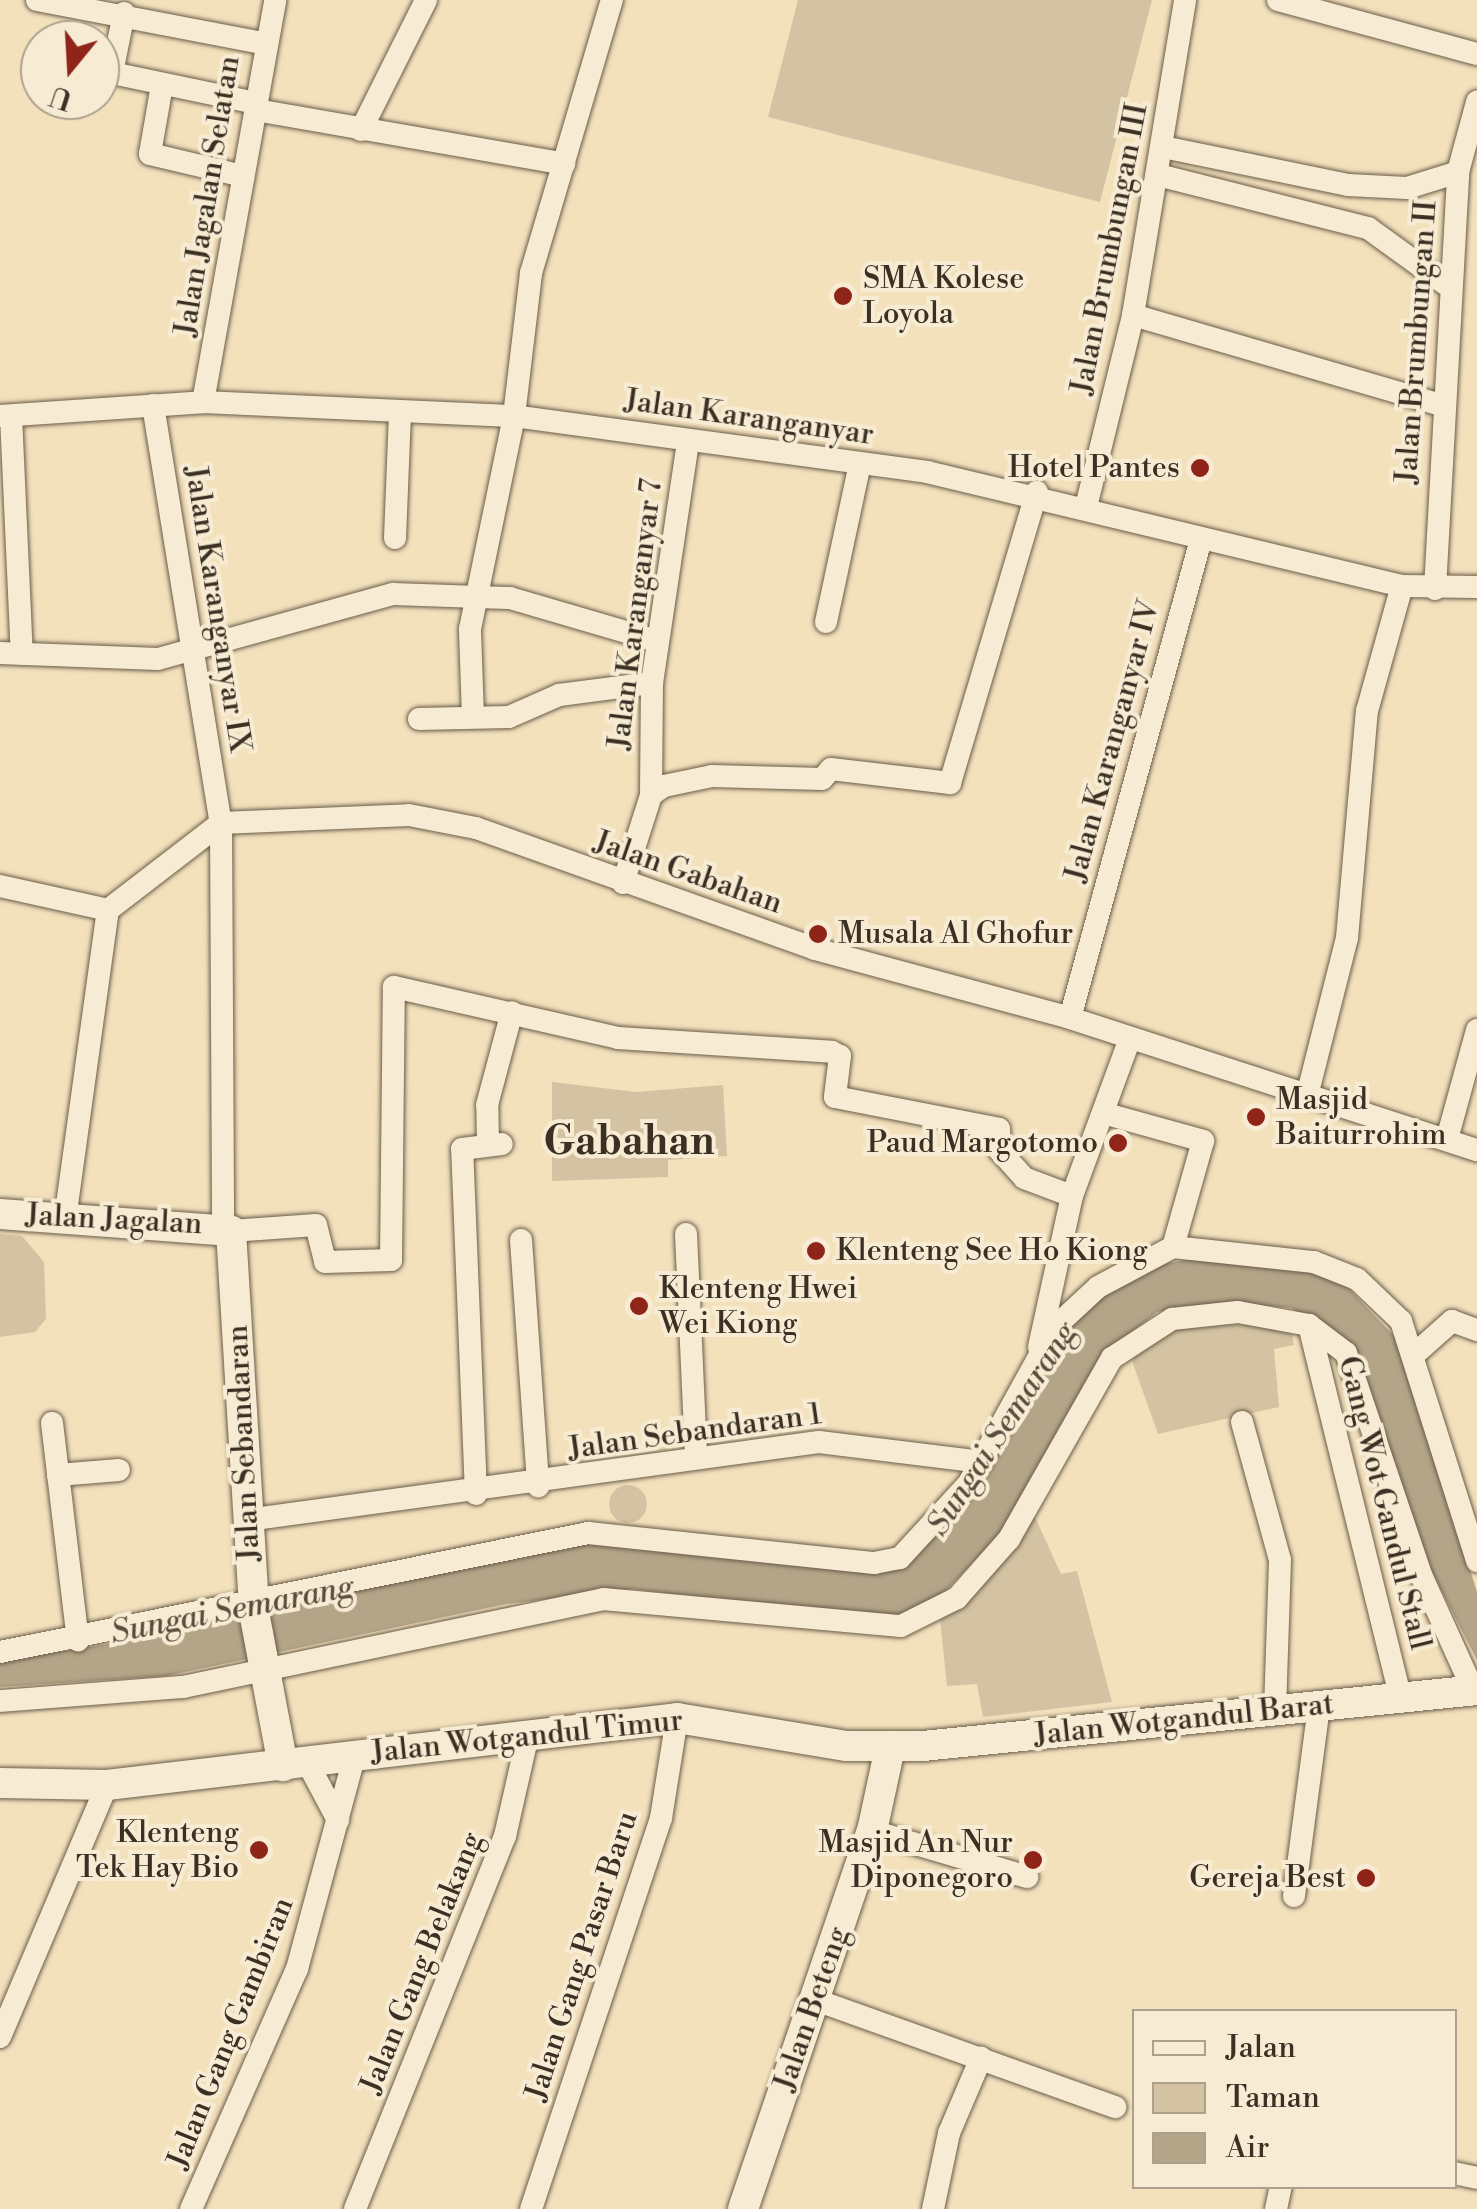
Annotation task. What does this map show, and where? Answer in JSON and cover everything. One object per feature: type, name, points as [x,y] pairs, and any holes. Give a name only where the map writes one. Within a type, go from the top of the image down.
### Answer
[{"type":"street","points":[[37,0],[124,13],[263,44]]},
{"type":"street","name":"Jalan Jagalan Selatan","points":[[204,402],[256,106],[263,44],[275,0]]},
{"type":"street","points":[[360,130],[426,0]]},
{"type":"street","points":[[473,717],[476,594],[514,416],[531,273],[612,0]]},
{"type":"street","name":"Jalan Brumbungan III","points":[[1086,507],[1133,315],[1185,0]]},
{"type":"street","points":[[1278,0],[1477,54]]},
{"type":"street","points":[[124,13],[112,72],[360,130],[564,164]]},
{"type":"street","points":[[162,85],[150,154],[243,176]]},
{"type":"street","name":"Jalan Brumbungan II","points":[[1435,589],[1440,405],[1451,288],[1465,259],[1466,234],[1458,172],[1477,102]]},
{"type":"street","points":[[1162,147],[1348,185],[1407,188],[1458,172]]},
{"type":"street","points":[[1158,176],[1368,228],[1451,288]]},
{"type":"street","points":[[1133,315],[1440,405]]},
{"type":"street","name":"Jalan Karanganyar","points":[[5,416],[204,402],[514,416],[1037,492],[1201,539],[1402,586],[1477,587]]},
{"type":"street","name":"Jalan Karanganyar IX","points":[[153,405],[221,823]]},
{"type":"street","points":[[396,538],[400,410]]},
{"type":"street","points":[[5,416],[11,654],[194,654],[352,600],[476,594],[657,642]]},
{"type":"street","name":"Jalan Karanganyar 7","points":[[624,884],[651,795],[652,683],[688,442]]},
{"type":"street","points":[[826,622],[860,464]]},
{"type":"street","points":[[651,795],[712,776],[822,779],[831,769],[950,783],[1037,492]]},
{"type":"street","name":"Jalan Karanganyar IV","points":[[1070,1018],[1201,539]]},
{"type":"street","points":[[1308,1096],[1332,1014],[1367,712],[1402,586]]},
{"type":"street","points":[[419,719],[473,717],[652,683]]},
{"type":"street","name":"Jalan Gabahan","points":[[221,823],[429,816],[815,949],[1070,1018],[1477,1150]]},
{"type":"street","points":[[64,1219],[108,910],[221,823]]},
{"type":"street","name":"Jalan Sebandaran","points":[[221,823],[227,1227],[253,1609],[263,1665],[295,1764]]},
{"type":"street","points":[[0,886],[108,910]]},
{"type":"street","points":[[227,1227],[316,1224],[324,1262],[391,1260],[394,987],[618,1038],[832,1052],[840,1056],[834,1097],[999,1130],[1000,1152],[1024,1178],[1072,1196]]},
{"type":"street","points":[[476,1494],[462,1149],[495,1144],[487,1104],[512,1012]]},
{"type":"street","points":[[1446,1140],[1477,1030]]},
{"type":"street","points":[[0,1652],[253,1609],[588,1533],[888,1561],[929,1535],[982,1462],[1039,1346],[1072,1196],[1130,1038]]},
{"type":"street","points":[[1103,1113],[1204,1141],[1173,1246]]},
{"type":"street","name":"Jalan Jagalan","points":[[0,1214],[227,1227]]},
{"type":"street","points":[[686,1234],[696,1458]]},
{"type":"street","points":[[521,1240],[538,1486]]},
{"type":"street","points":[[1039,1346],[1098,1287],[1173,1246],[1275,1254],[1356,1279],[1401,1321],[1417,1352],[1477,1561]]},
{"type":"street","points":[[0,1701],[183,1687],[263,1665],[602,1599],[901,1626],[934,1614],[986,1567],[1128,1344],[1200,1314],[1309,1325],[1354,1368],[1422,1577],[1475,1692]]},
{"type":"street","points":[[1417,1352],[1452,1321],[1477,1330]]},
{"type":"street","name":"Gang Wot Gandul Stall","points":[[1309,1325],[1400,1696]]},
{"type":"street","points":[[1242,1422],[1280,1560],[1275,1711]]},
{"type":"street","points":[[52,1423],[78,1640]]},
{"type":"street","name":"Jalan Sebandaran 1","points":[[247,1520],[538,1486],[696,1458],[860,1440],[982,1462]]},
{"type":"street","points":[[58,1475],[120,1470]]},
{"type":"street","name":"Jalan Wotgandul Barat","points":[[890,1748],[1400,1696],[1475,1692]]},
{"type":"street","points":[[1294,1896],[1318,1707]]},
{"type":"street","name":"Jalan Wotgandul Timur","points":[[0,1783],[107,1785],[677,1718],[890,1748]]},
{"type":"street","name":"Jalan Gang Pasar Baru","points":[[531,2209],[661,1818],[677,1718]]},
{"type":"street","name":"Jalan Gang Belakang","points":[[356,2209],[505,1836],[528,1735]]},
{"type":"street","name":"Jalan Beteng","points":[[743,2209],[872,1831],[890,1748]]},
{"type":"street","name":"Jalan Gang Gambiran","points":[[191,2209],[297,1969],[355,1754]]},
{"type":"street","points":[[295,1764],[338,1820]]},
{"type":"street","points":[[0,2037],[107,1785]]},
{"type":"street","points":[[872,1831],[1028,1877]]},
{"type":"street","points":[[816,2000],[1115,2108]]},
{"type":"street","points":[[933,2209],[949,2133],[981,2058]]},
{"type":"green space","points":[[798,0],[1152,0],[1100,202],[768,117]]},
{"type":"green space","points":[[552,1082],[636,1092],[723,1085],[727,1156],[668,1160],[668,1177],[552,1181]]},
{"type":"green space","points":[[0,1234],[22,1236],[44,1262],[46,1319],[35,1332],[0,1337]]},
{"type":"green space","points":[[1263,1324],[1291,1329],[1294,1345],[1274,1349],[1279,1407],[1158,1434],[1132,1361],[1141,1349],[1181,1326]]},
{"type":"green space","points":[[628,1485],[641,1491],[647,1504],[641,1517],[628,1523],[615,1517],[609,1504],[615,1491]]},
{"type":"green space","points":[[1035,1517],[1061,1574],[1077,1571],[1112,1702],[983,1717],[977,1684],[947,1686],[940,1620]]},
{"type":"water","points":[[1194,1259],[1305,1270],[1344,1284],[1399,1341],[1477,1592],[1477,1660],[1432,1572],[1344,1337],[1291,1308],[1224,1302],[1157,1312],[1112,1348],[1018,1515],[935,1602],[884,1620],[632,1589],[506,1604],[166,1676],[0,1687],[0,1661],[134,1640],[581,1540],[912,1560],[961,1506],[1057,1340],[1100,1296],[1161,1264]]},
{"type":"place","name":"SMA Kolese Loyola","points":[[843,296]]},
{"type":"place","name":"Hotel Pantes","points":[[1200,468]]},
{"type":"place","name":"Musala Al Ghofur","points":[[818,934]]},
{"type":"place","name":"Masjid Baiturrohim","points":[[1256,1117]]},
{"type":"place","name":"Paud Margotomo","points":[[1118,1143]]},
{"type":"place","name":"Klenteng See Ho Kiong","points":[[816,1251]]},
{"type":"place","name":"Klenteng Hwei Wei Kiong","points":[[639,1306]]},
{"type":"place","name":"Klenteng Tek Hay Bio","points":[[259,1850]]},
{"type":"place","name":"Masjid An Nur Diponegoro","points":[[1033,1860]]},
{"type":"place","name":"Gereja Best","points":[[1366,1878]]},
{"type":"district","name":"Gabahan","points":[[629,1142]]},
{"type":"water label","name":"Sungai Semarang","points":[[1002,1429]]},
{"type":"water label","name":"Sungai Semarang","points":[[232,1610]]}]
